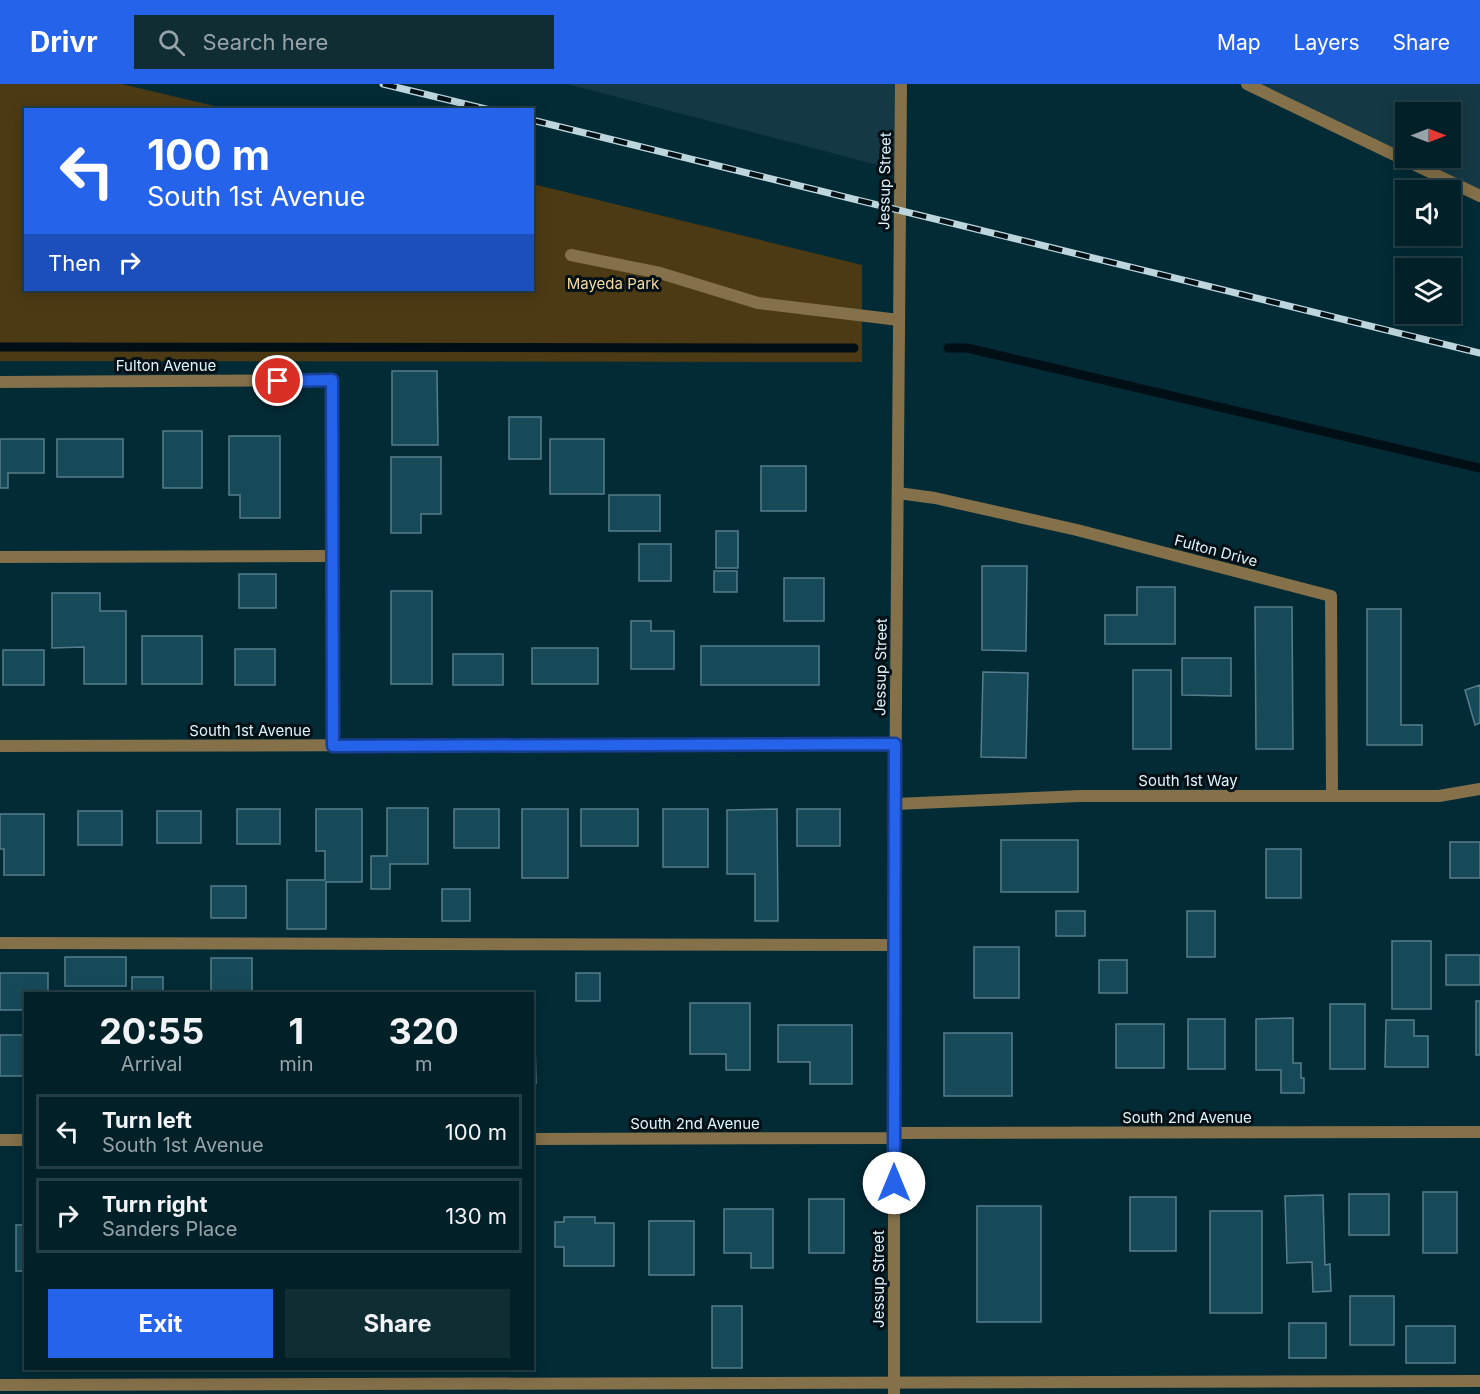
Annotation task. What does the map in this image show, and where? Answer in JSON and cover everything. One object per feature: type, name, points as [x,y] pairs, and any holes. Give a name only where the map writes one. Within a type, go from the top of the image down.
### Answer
[{"type":"street","name":"Jessup Street","points":[[894,1388],[895,744],[901,84]]},
{"type":"street","points":[[1247,84],[1480,196]]},
{"type":"street","points":[[571,255],[660,273],[758,303],[899,320]]},
{"type":"street","name":"Fulton Avenue","points":[[0,382],[332,380],[332,556]]},
{"type":"street","name":"Fulton Drive","points":[[898,493],[935,498],[1077,530],[1331,596],[1332,796]]},
{"type":"street","points":[[0,557],[332,556],[333,746]]},
{"type":"street","name":"South 1st Avenue","points":[[0,746],[895,744]]},
{"type":"street","name":"South 1st Way","points":[[895,804],[1080,796],[1439,796],[1480,789]]},
{"type":"street","points":[[0,944],[894,945]]},
{"type":"street","name":"South 2nd Avenue","points":[[534,1139],[1480,1132]]},
{"type":"street","points":[[0,1140],[24,1140]]},
{"type":"street","points":[[0,1385],[894,1388],[1480,1382]]},
{"type":"shaded area","points":[[567,84],[901,84],[901,171]]},
{"type":"shaded area","points":[[1245,84],[1480,84],[1480,196],[1461,187],[1461,180],[1446,180],[1421,168],[1461,168],[1461,102],[1395,102],[1395,155]]},
{"type":"green space","name":"Mayeda Park","points":[[0,84],[122,84],[223,108],[24,108],[24,291],[534,291],[534,184],[862,265],[862,362],[0,361]]},
{"type":"building","points":[[392,371],[437,371],[438,445],[392,445]]},
{"type":"building","points":[[509,417],[541,417],[541,459],[509,459]]},
{"type":"building","points":[[163,431],[202,431],[202,488],[163,488]]},
{"type":"building","points":[[229,436],[280,436],[280,518],[240,518],[240,495],[229,495]]},
{"type":"building","points":[[0,439],[44,439],[44,473],[8,473],[8,488],[0,488]]},
{"type":"building","points":[[57,439],[123,439],[123,477],[57,477]]},
{"type":"building","points":[[550,439],[604,439],[604,494],[550,494]]},
{"type":"building","points":[[391,457],[441,457],[441,514],[421,514],[421,533],[391,533]]},
{"type":"building","points":[[761,466],[806,466],[806,511],[761,511]]},
{"type":"building","points":[[609,495],[660,495],[660,531],[609,531]]},
{"type":"building","points":[[716,531],[738,531],[738,568],[716,568]]},
{"type":"building","points":[[639,544],[671,544],[671,581],[639,581]]},
{"type":"building","points":[[982,566],[1027,566],[1026,651],[982,650]]},
{"type":"building","points":[[714,571],[737,571],[737,592],[714,592]]},
{"type":"building","points":[[239,574],[276,574],[276,608],[239,608]]},
{"type":"building","points":[[784,578],[824,578],[824,621],[784,621]]},
{"type":"building","points":[[1137,587],[1175,587],[1175,644],[1105,644],[1105,615],[1137,615]]},
{"type":"building","points":[[391,591],[432,591],[432,684],[391,684]]},
{"type":"building","points":[[52,593],[100,593],[100,611],[126,611],[126,684],[84,684],[84,647],[52,648]]},
{"type":"building","points":[[1255,607],[1292,607],[1293,749],[1256,749]]},
{"type":"building","points":[[1367,609],[1401,609],[1401,725],[1422,725],[1422,745],[1367,745]]},
{"type":"building","points":[[631,621],[651,621],[651,631],[674,631],[674,669],[631,669]]},
{"type":"building","points":[[142,636],[202,636],[202,684],[142,684]]},
{"type":"building","points":[[701,646],[819,646],[819,685],[701,685]]},
{"type":"building","points":[[532,648],[598,648],[598,684],[532,684]]},
{"type":"building","points":[[235,649],[275,649],[275,685],[235,685]]},
{"type":"building","points":[[3,650],[44,650],[44,685],[3,685]]},
{"type":"building","points":[[453,654],[503,654],[503,685],[453,685]]},
{"type":"building","points":[[1182,658],[1231,658],[1231,696],[1182,695]]},
{"type":"building","points":[[1133,670],[1171,670],[1171,749],[1133,749]]},
{"type":"building","points":[[983,672],[1028,673],[1026,758],[981,757]]},
{"type":"building","points":[[1480,685],[1480,723],[1475,725],[1465,690]]},
{"type":"building","points":[[387,808],[428,808],[428,864],[390,864],[390,889],[371,889],[371,856],[387,856]]},
{"type":"building","points":[[237,809],[280,809],[280,844],[237,844]]},
{"type":"building","points":[[316,809],[362,809],[362,882],[326,882],[326,929],[287,929],[287,880],[325,880],[325,851],[316,851]]},
{"type":"building","points":[[454,809],[499,809],[499,848],[454,848]]},
{"type":"building","points":[[522,809],[568,809],[568,878],[522,878]]},
{"type":"building","points":[[581,809],[638,809],[638,846],[581,846]]},
{"type":"building","points":[[663,809],[708,809],[708,867],[663,867]]},
{"type":"building","points":[[777,809],[778,921],[755,921],[755,874],[727,874],[727,810]]},
{"type":"building","points":[[797,809],[840,809],[840,846],[797,846]]},
{"type":"building","points":[[78,811],[122,811],[122,845],[78,845]]},
{"type":"building","points":[[157,811],[201,811],[201,843],[157,843]]},
{"type":"building","points":[[0,814],[44,814],[44,875],[4,875],[4,849],[0,849]]},
{"type":"building","points":[[1001,840],[1078,840],[1078,892],[1001,892]]},
{"type":"building","points":[[1450,842],[1480,842],[1480,878],[1450,878]]},
{"type":"building","points":[[1266,849],[1301,849],[1301,898],[1266,898]]},
{"type":"building","points":[[211,886],[246,886],[246,918],[211,918]]},
{"type":"building","points":[[442,889],[470,889],[470,921],[442,921]]},
{"type":"building","points":[[1056,911],[1085,911],[1085,936],[1056,936]]},
{"type":"building","points":[[1187,911],[1215,911],[1215,957],[1187,957]]},
{"type":"building","points":[[1392,941],[1431,941],[1431,1009],[1392,1009]]},
{"type":"building","points":[[974,947],[1019,947],[1019,998],[974,998]]},
{"type":"building","points":[[1446,955],[1480,955],[1480,985],[1446,985]]},
{"type":"building","points":[[65,957],[126,957],[126,986],[65,986]]},
{"type":"building","points":[[211,958],[252,958],[252,992],[211,992]]},
{"type":"building","points":[[1099,960],[1127,960],[1127,993],[1099,993]]},
{"type":"building","points":[[0,973],[48,973],[48,992],[24,992],[24,1010],[0,1010]]},
{"type":"building","points":[[576,973],[600,973],[600,1001],[576,1001]]},
{"type":"building","points":[[132,977],[163,977],[163,992],[132,992]]},
{"type":"building","points":[[1476,1001],[1480,1001],[1480,1055],[1476,1055]]},
{"type":"building","points":[[534,1002],[536,1083],[534,1083]]},
{"type":"building","points":[[690,1003],[750,1003],[750,1070],[726,1070],[726,1054],[690,1054]]},
{"type":"building","points":[[1330,1004],[1365,1004],[1365,1069],[1330,1069]]},
{"type":"building","points":[[1293,1018],[1293,1063],[1301,1063],[1304,1093],[1281,1093],[1281,1070],[1256,1070],[1256,1019]]},
{"type":"building","points":[[1188,1019],[1225,1019],[1225,1069],[1188,1069]]},
{"type":"building","points":[[1386,1020],[1414,1020],[1414,1036],[1428,1036],[1428,1067],[1385,1067]]},
{"type":"building","points":[[1116,1024],[1164,1024],[1164,1068],[1116,1068]]},
{"type":"building","points":[[778,1025],[852,1025],[852,1084],[810,1084],[810,1062],[778,1062]]},
{"type":"building","points":[[944,1033],[1012,1033],[1012,1096],[944,1096]]},
{"type":"building","points":[[0,1035],[24,1035],[24,1076],[0,1076]]},
{"type":"building","points":[[1423,1192],[1457,1192],[1457,1253],[1423,1253]]},
{"type":"building","points":[[1349,1194],[1389,1194],[1389,1235],[1349,1235]]},
{"type":"building","points":[[1323,1195],[1325,1265],[1330,1264],[1331,1291],[1313,1292],[1312,1262],[1287,1263],[1285,1196]]},
{"type":"building","points":[[1130,1197],[1176,1197],[1176,1251],[1130,1251]]},
{"type":"building","points":[[809,1199],[844,1199],[844,1253],[809,1253]]},
{"type":"building","points":[[977,1206],[1041,1206],[1041,1322],[977,1322]]},
{"type":"building","points":[[724,1209],[773,1209],[773,1268],[751,1268],[751,1253],[724,1253]]},
{"type":"building","points":[[1210,1211],[1262,1211],[1262,1313],[1210,1313]]},
{"type":"building","points":[[564,1217],[595,1217],[595,1223],[614,1223],[614,1266],[564,1266],[564,1247],[555,1247],[555,1222],[564,1222]]},
{"type":"building","points":[[649,1221],[694,1221],[694,1275],[649,1275]]},
{"type":"building","points":[[16,1225],[24,1225],[24,1271],[16,1271]]},
{"type":"building","points":[[1350,1296],[1394,1296],[1394,1345],[1350,1345]]},
{"type":"building","points":[[712,1306],[742,1306],[742,1368],[712,1368]]},
{"type":"building","points":[[1289,1323],[1326,1323],[1326,1358],[1289,1358]]},
{"type":"building","points":[[1406,1326],[1455,1326],[1455,1363],[1406,1363]]},
{"type":"waterway","points":[[0,347],[854,348]]},
{"type":"waterway","points":[[948,348],[967,348],[1480,468]]},
{"type":"railway","points":[[383,84],[482,108]]},
{"type":"railway","points":[[534,120],[1480,353]]},
{"type":"route","points":[[278,381],[332,380],[333,746],[895,744],[894,1183]]}]
